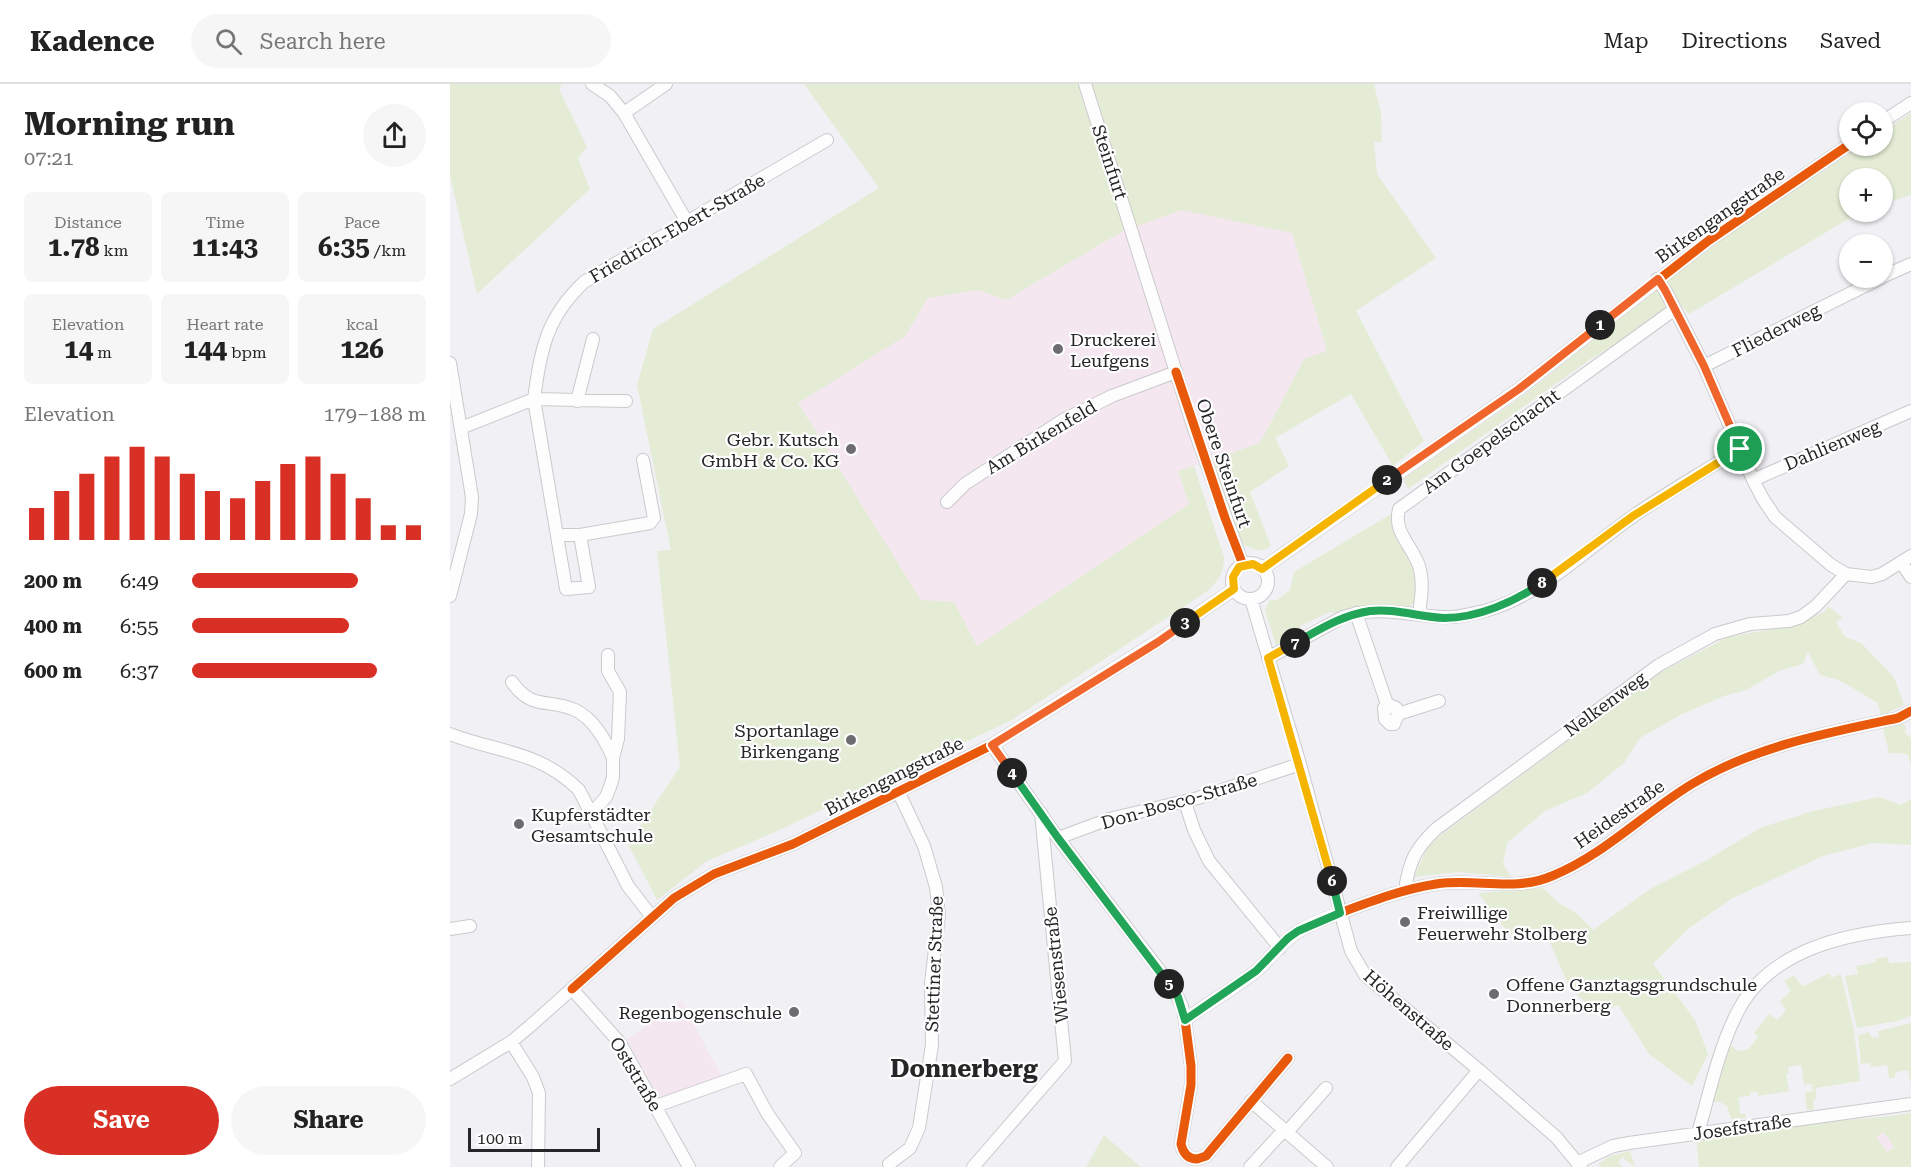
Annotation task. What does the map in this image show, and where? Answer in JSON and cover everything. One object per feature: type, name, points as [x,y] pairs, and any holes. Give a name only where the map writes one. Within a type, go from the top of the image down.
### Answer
[{"type":"street","points":[[592,84],[610,96],[624,113],[687,222]]},
{"type":"street","points":[[624,113],[666,84]]},
{"type":"street","name":"Steinfurt","points":[[1085,84],[1136,240]]},
{"type":"street","points":[[1893,115],[1911,103]]},
{"type":"street","name":"Friedrich-Ebert-Straße","points":[[580,535],[589,587],[566,590],[534,399],[539,363],[561,306],[584,282],[599,272],[827,140]]},
{"type":"street","name":"Birkengangstraße","points":[[1262,569],[1519,389],[1728,227],[1839,151]]},
{"type":"street","name":"Obere Steinfurt","points":[[1136,240],[1200,446],[1243,565]]},
{"type":"street","name":"Fliederweg","points":[[1893,272],[1911,264]]},
{"type":"street","points":[[1658,279],[1704,366],[1753,480],[1775,517],[1831,566],[1846,574],[1872,577],[1882,574],[1906,559],[1911,578]]},
{"type":"street","name":"Fliederweg","points":[[1704,366],[1860,288]]},
{"type":"street","name":"Am Goepelschacht","points":[[1419,614],[1421,576],[1419,565],[1398,528],[1399,509],[1675,309]]},
{"type":"street","points":[[577,401],[593,339]]},
{"type":"street","points":[[450,363],[472,497],[471,514],[454,566],[450,596]]},
{"type":"street","name":"Am Birkenfeld","points":[[947,502],[965,484],[1063,420],[1112,396],[1176,372]]},
{"type":"street","points":[[461,428],[534,399],[626,401]]},
{"type":"street","name":"Dahlienweg","points":[[1753,480],[1911,411]]},
{"type":"street","points":[[1268,658],[1344,617],[1356,613],[1382,610],[1444,618],[1460,616],[1510,602],[1549,579],[1633,516],[1740,449]]},
{"type":"street","points":[[557,535],[580,535],[650,523],[654,518],[643,460]]},
{"type":"street","points":[[1253,564],[1262,569],[1266,574],[1266,587],[1263,593],[1251,599],[1241,597],[1234,589],[1233,577],[1236,570],[1243,565],[1253,564]]},
{"type":"street","name":"Nelkenweg","points":[[1405,890],[1410,863],[1419,846],[1436,829],[1659,665],[1715,634],[1750,624],[1789,621],[1801,617],[1816,606],[1846,574]]},
{"type":"street","name":"Birkengangstraße","points":[[450,1079],[511,1042],[674,898],[714,874],[793,844],[992,745],[1158,642],[1234,589]]},
{"type":"street","name":"Höhenstraße","points":[[1251,599],[1300,764],[1351,951],[1365,975],[1556,1137],[1579,1165]]},
{"type":"street","points":[[1356,613],[1387,705],[1383,713],[1387,722],[1394,724],[1398,714],[1439,701]]},
{"type":"street","points":[[592,813],[606,797],[610,787],[613,777],[613,758],[618,739],[620,692],[608,671],[608,655]]},
{"type":"street","points":[[512,682],[520,694],[529,699],[575,710],[585,716],[604,740],[613,758]]},
{"type":"street","name":"Heidestraße","points":[[1185,1020],[1256,971],[1288,938],[1307,926],[1405,890],[1453,882],[1527,884],[1548,878],[1570,869],[1668,798],[1718,770],[1750,756],[1787,744],[1898,718],[1911,711]]},
{"type":"street","points":[[450,734],[533,758],[566,777],[579,790],[628,886],[652,917]]},
{"type":"street","points":[[992,745],[1058,838],[1173,988],[1182,1006],[1190,1058],[1191,1085],[1181,1144],[1183,1151],[1192,1159],[1206,1156],[1288,1058]]},
{"type":"street","name":"Don-Bosco-Straße","points":[[1058,838],[1109,819],[1185,802],[1300,764]]},
{"type":"street","name":"Stettiner Straße","points":[[889,1164],[910,1148],[919,1128],[932,1045],[931,983],[939,915],[936,887],[924,846],[899,793]]},
{"type":"street","points":[[1185,802],[1194,830],[1209,861],[1280,948]]},
{"type":"street","name":"Wiesenstraße","points":[[973,1167],[1065,1061],[1041,813]]},
{"type":"street","points":[[450,929],[470,927]]},
{"type":"street","points":[[1698,1133],[1736,1014],[1766,975],[1786,959],[1818,945],[1911,928]]},
{"type":"street","name":"Oststraße","points":[[572,989],[620,1043],[689,1167]]},
{"type":"street","points":[[511,1042],[533,1077],[539,1093],[538,1167]]},
{"type":"street","points":[[1397,1167],[1479,1070]]},
{"type":"street","points":[[656,1106],[746,1074],[767,1113],[795,1153],[780,1167]]},
{"type":"street","points":[[1250,1167],[1326,1088]]},
{"type":"street","points":[[1251,1101],[1327,1167]]},
{"type":"street","name":"Josefstraße","points":[[1579,1165],[1613,1146],[1911,1104]]},
{"type":"shaded area","points":[[1182,209],[1292,233],[1327,352],[1304,359],[1260,443],[1178,471],[1189,504],[977,646],[954,602],[921,601],[798,402],[905,336],[928,298],[978,290],[1006,300],[1123,231]]},
{"type":"shaded area","points":[[681,1000],[722,1077],[659,1098],[627,1040]]},
{"type":"shaded area","points":[[1884,1131],[1894,1147],[1886,1152],[1876,1137]]},
{"type":"green space","points":[[450,84],[562,84],[559,89],[587,147],[578,158],[590,189],[477,294],[450,176]]},
{"type":"green space","points":[[804,84],[1374,84],[1381,113],[1382,142],[1374,142],[1377,174],[1436,258],[1356,311],[1424,441],[1393,466],[1351,394],[1275,438],[1289,466],[1250,492],[1271,546],[1260,550],[1242,544],[1211,460],[1260,443],[1304,359],[1327,351],[1292,233],[1182,210],[1123,231],[1006,300],[978,290],[928,298],[905,336],[798,403],[921,600],[954,602],[977,646],[1189,504],[1178,471],[1194,466],[1224,557],[1220,575],[1209,590],[1012,720],[775,832],[707,861],[657,900],[628,844],[680,767],[657,551],[671,550],[637,385],[653,329],[879,188]]},
{"type":"green space","points":[[1911,113],[1911,195],[1893,201],[1893,168],[1839,168],[1839,222],[1843,222],[1689,314],[1681,306],[1592,358],[1408,489],[1403,479],[1524,395],[1682,269],[1772,203],[1845,156],[1893,156],[1893,125]]},
{"type":"green space","points":[[1394,514],[1417,567],[1418,602],[1414,602],[1409,607],[1375,605],[1363,606],[1341,614],[1330,612],[1300,626],[1299,635],[1276,645],[1265,610],[1270,600],[1277,600],[1290,590],[1294,572]]},
{"type":"green space","points":[[1828,606],[1843,618],[1836,622],[1845,637],[1861,643],[1894,677],[1904,705],[1881,716],[1878,703],[1839,680],[1820,675],[1808,652],[1803,664],[1779,671],[1746,690],[1724,696],[1680,715],[1640,738],[1624,763],[1587,793],[1545,811],[1507,843],[1503,864],[1511,877],[1458,872],[1414,877],[1429,844],[1661,672],[1728,637],[1792,626],[1824,612]]},
{"type":"green space","points":[[1903,724],[1906,727],[1905,733],[1911,738],[1911,765],[1908,755],[1889,753],[1883,728]]},
{"type":"green space","points":[[1879,797],[1901,805],[1911,799],[1911,845],[1873,843],[1823,856],[1733,898],[1689,928],[1653,964],[1695,1020],[1708,1054],[1692,1086],[1649,1054],[1618,1005],[1598,1014],[1570,988],[1546,934],[1510,935],[1478,893],[1543,888],[1560,904],[1575,912],[1593,930],[1650,889],[1707,860],[1760,828],[1813,811]]},
{"type":"green space","points":[[1888,957],[1889,963],[1911,962],[1911,1016],[1897,1021],[1857,1028],[1845,976],[1858,974],[1856,966]]},
{"type":"green space","points":[[1829,973],[1831,978],[1841,974],[1854,1031],[1860,1081],[1816,1088],[1816,1098],[1813,1101],[1814,1110],[1807,1110],[1805,1092],[1813,1091],[1812,1084],[1804,1085],[1801,1065],[1788,1067],[1789,1073],[1786,1074],[1789,1091],[1758,1096],[1758,1092],[1750,1092],[1750,1096],[1739,1097],[1740,1114],[1745,1114],[1746,1118],[1731,1119],[1727,1106],[1720,1102],[1712,1102],[1730,1045],[1738,1051],[1749,1049],[1758,1037],[1754,1033],[1769,1014],[1777,1020],[1786,1011],[1780,1001],[1791,991],[1784,981],[1794,975],[1804,986]]},
{"type":"green space","points":[[1911,1023],[1911,1084],[1908,1070],[1896,1072],[1894,1078],[1889,1078],[1887,1065],[1871,1067],[1870,1063],[1861,1064],[1858,1035],[1869,1032],[1872,1038],[1879,1037],[1878,1031]]},
{"type":"green space","points":[[1911,1113],[1911,1167],[1699,1167],[1696,1136],[1784,1124]],"holes":[[[1884,1132],[1894,1147],[1887,1152],[1876,1137]]]},
{"type":"green space","points":[[1104,1135],[1141,1167],[1086,1167]]},
{"type":"green space","points":[[1630,1151],[1635,1167],[1622,1157],[1618,1163],[1623,1167],[1601,1167],[1598,1164],[1608,1157]]},
{"type":"cycle path","points":[[1262,569],[1519,389],[1708,241],[1839,152]]},
{"type":"cycle path","points":[[1176,372],[1243,565]]},
{"type":"cycle path","points":[[572,989],[674,898],[714,874],[793,844],[992,745],[1158,641],[1234,589]]},
{"type":"cycle path","points":[[1288,1058],[1206,1156],[1197,1159],[1186,1155],[1181,1144],[1191,1085],[1191,1066],[1185,1020],[1256,971],[1299,931],[1367,903],[1424,886],[1465,882],[1524,883],[1552,876],[1589,857],[1674,795],[1716,771],[1766,750],[1898,718],[1911,711]]},
{"type":"place","name":"Druckerei Leufgens","points":[[1058,349]]},
{"type":"place","name":"Gebr. Kutsch GmbH & Co. KG","points":[[851,449]]},
{"type":"place","name":"Sportanlage Birkengang","points":[[851,740]]},
{"type":"place","name":"Kupferstädter Gesamtschule","points":[[519,824]]},
{"type":"place","name":"Freiwillige Feuerwehr Stolberg","points":[[1405,922]]},
{"type":"place","name":"Offene Ganztagsgrundschule Donnerberg","points":[[1494,994]]},
{"type":"place","name":"Regenbogenschule","points":[[794,1012]]},
{"type":"district","name":"Donnerberg","points":[[964,1069]]},
{"type":"route","points":[[1658,279],[1704,366],[1740,449],[1633,516],[1549,579],[1510,602],[1481,612],[1444,618],[1382,610],[1356,613],[1344,617],[1268,658],[1300,764],[1340,913],[1298,931],[1288,938],[1256,971],[1185,1020],[1182,1006],[1173,988],[1058,838],[992,745],[1158,642],[1234,589],[1232,581],[1239,567],[1253,564],[1262,569],[1519,389],[1658,279]]}]
